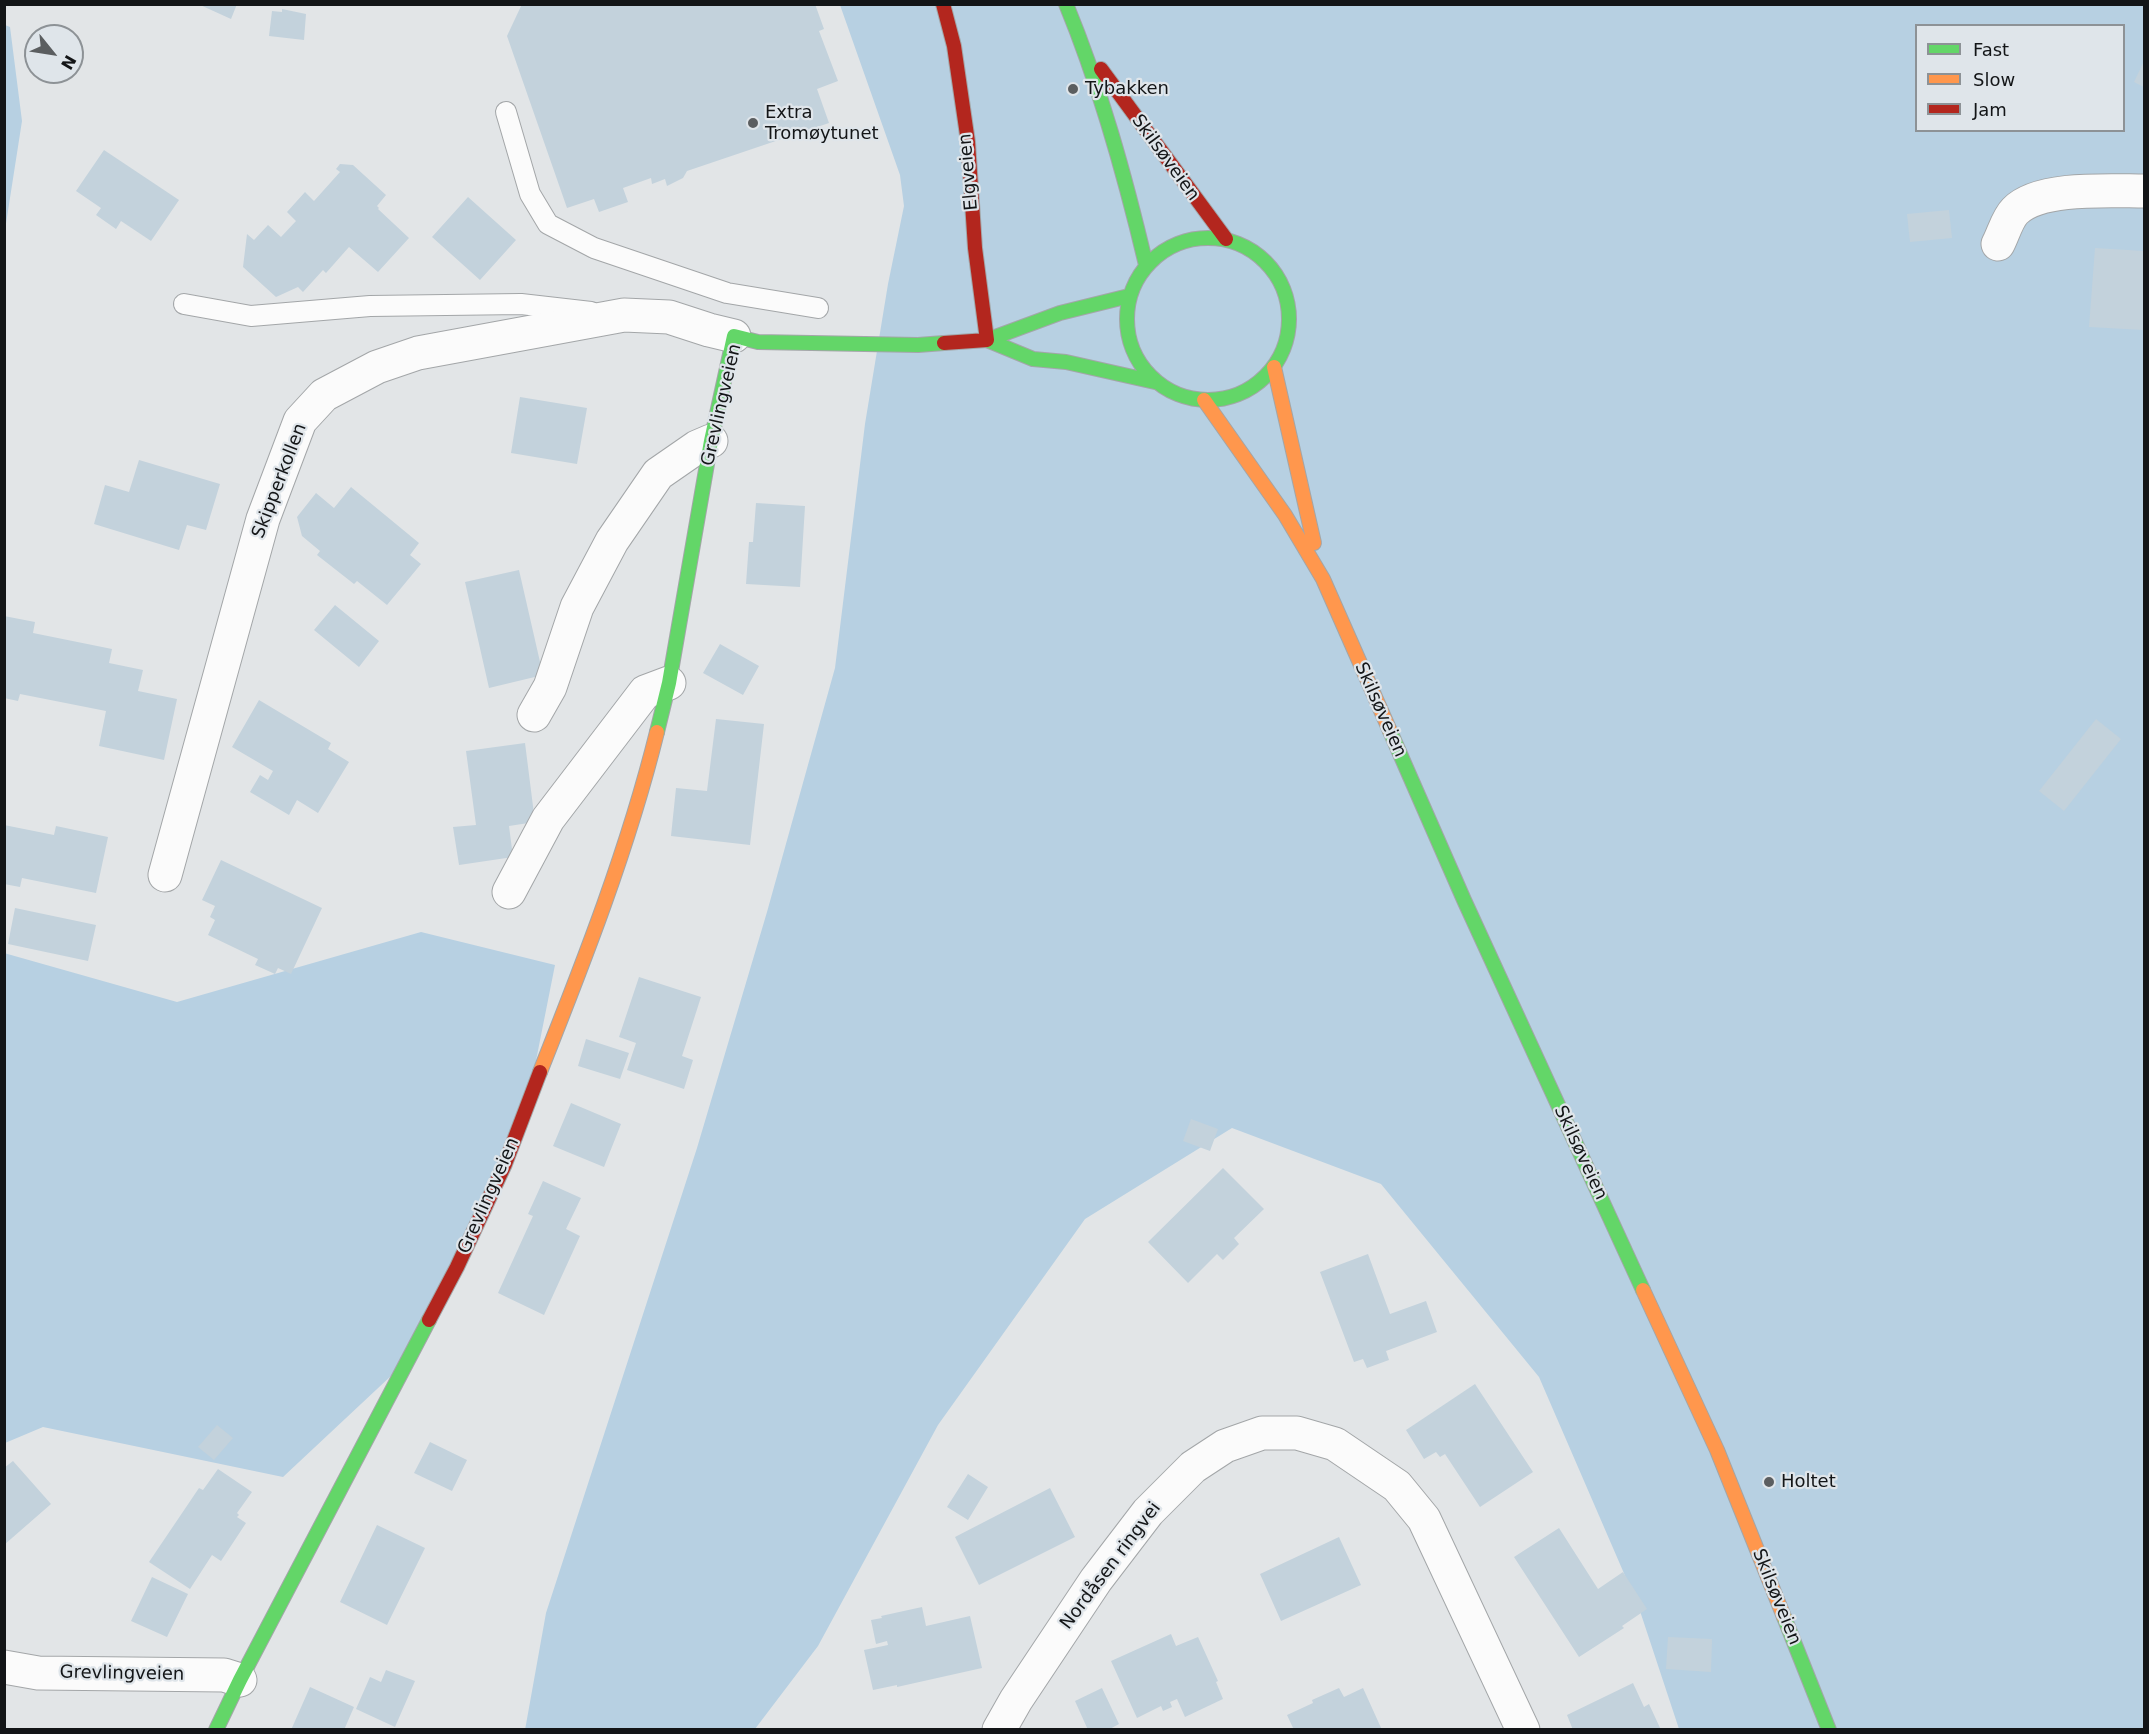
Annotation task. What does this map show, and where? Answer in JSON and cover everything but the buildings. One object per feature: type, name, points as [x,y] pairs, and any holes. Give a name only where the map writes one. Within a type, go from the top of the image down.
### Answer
[{"type":"main road","name":"Elgveien","points":[[944,4],[954,46],[968,141],[975,248],[987,340]]},
{"type":"main road","name":"Skilsøveien","points":[[1066,4],[1084,46],[1128,191],[1146,265]]},
{"type":"main road","name":"Skilsøveien","points":[[1084,46],[1226,239]]},
{"type":"main road","points":[[987,340],[1033,359],[1066,362],[1155,381],[1184,397],[1204,400],[1242,393],[1274,367],[1286,342],[1289,322],[1282,283],[1254,251],[1226,239],[1204,237],[1181,241],[1146,265],[1129,296],[1128,337],[1138,362],[1155,381]]},
{"type":"main road","points":[[987,340],[1060,313],[1129,296]]},
{"type":"main road","name":"Grevlingveien","points":[[216,1730],[457,1267],[505,1164],[593,934],[643,788],[669,683],[711,441],[734,336],[758,342],[918,345],[987,340]]},
{"type":"main road","name":"Skilsøveien","points":[[1274,367],[1323,579]]},
{"type":"main road","name":"Skilsøveien","points":[[1204,400],[1285,515],[1323,579],[1464,900],[1717,1450],[1829,1730]]},
{"type":"street","points":[[1998,244],[2014,212],[2036,198],[2077,191],[2145,191]]},
{"type":"street","name":"Skipperkollen","points":[[165,875],[263,519],[300,421],[324,395],[377,367],[418,353],[624,315],[669,317],[734,336]]},
{"type":"street","points":[[534,715],[550,687],[578,607],[612,542],[658,474],[697,447],[711,441]]},
{"type":"street","points":[[509,892],[548,819],[645,692],[669,683]]},
{"type":"street","name":"Nordåsen ringvei","points":[[999,1730],[1096,1580],[1148,1512],[1193,1467],[1225,1446],[1262,1433],[1298,1433],[1335,1444],[1397,1486],[1424,1519],[1523,1730]]},
{"type":"street","name":"Grevlingveien","points":[[4,1667],[38,1672],[224,1675],[240,1680]]},
{"type":"lane","points":[[506,112],[530,194],[548,224],[594,248],[727,293],[818,308]]},
{"type":"lane","name":"Skipperkollen","points":[[184,304],[251,316],[370,306],[521,304],[624,315]]},
{"type":"shaded area","points":[[840,5],[2144,5],[2144,1729],[1679,1729],[1639,1608],[1539,1377],[1381,1184],[1232,1128],[1085,1219],[938,1425],[818,1646],[755,1729],[525,1730],[546,1613],[697,1148],[767,912],[835,668],[865,424],[888,284],[904,206],[900,175]]},
{"type":"shaded area","points":[[5,25],[10,27],[22,121],[5,230]]},
{"type":"shaded area","points":[[421,932],[555,965],[520,1141],[408,1360],[283,1477],[43,1427],[5,1443],[4,953],[177,1002]]},
{"type":"traffic: fast","points":[[1066,4],[1111,133],[1146,265]]},
{"type":"traffic: fast","points":[[1208,238],[1239,244],[1265,262],[1283,288],[1289,319],[1283,350],[1265,376],[1239,394],[1208,400],[1177,394],[1151,376],[1133,350],[1127,319],[1133,288],[1151,262],[1177,244],[1208,238]]},
{"type":"traffic: fast","points":[[1129,296],[1060,313],[987,340],[1033,359],[1066,362],[1155,382]]},
{"type":"traffic: fast","points":[[657,732],[669,683],[711,441],[734,336],[758,342],[918,345],[944,343]]},
{"type":"traffic: fast","points":[[1390,731],[1464,900],[1643,1290]]},
{"type":"traffic: fast","points":[[216,1730],[429,1320]]},
{"type":"traffic: fast","points":[[1784,1617],[1829,1730]]},
{"type":"traffic: slow","points":[[1274,367],[1314,543]]},
{"type":"traffic: slow","points":[[1204,400],[1285,515],[1323,579],[1390,731]]},
{"type":"traffic: slow","points":[[540,1072],[619,862],[657,732]]},
{"type":"traffic: slow","points":[[1643,1290],[1717,1450],[1784,1617]]},
{"type":"traffic: jam","points":[[943,4],[954,46],[968,142],[975,248],[987,340],[944,343]]},
{"type":"traffic: jam","points":[[1101,69],[1226,239]]},
{"type":"traffic: jam","points":[[429,1320],[457,1267],[505,1164],[540,1072]]},
{"type":"place","name":"Tybakken","points":[[1073,89]]},
{"type":"place","name":"Extra Tromøytunet","points":[[753,123]]},
{"type":"place","name":"Holtet","points":[[1769,1482]]}]
